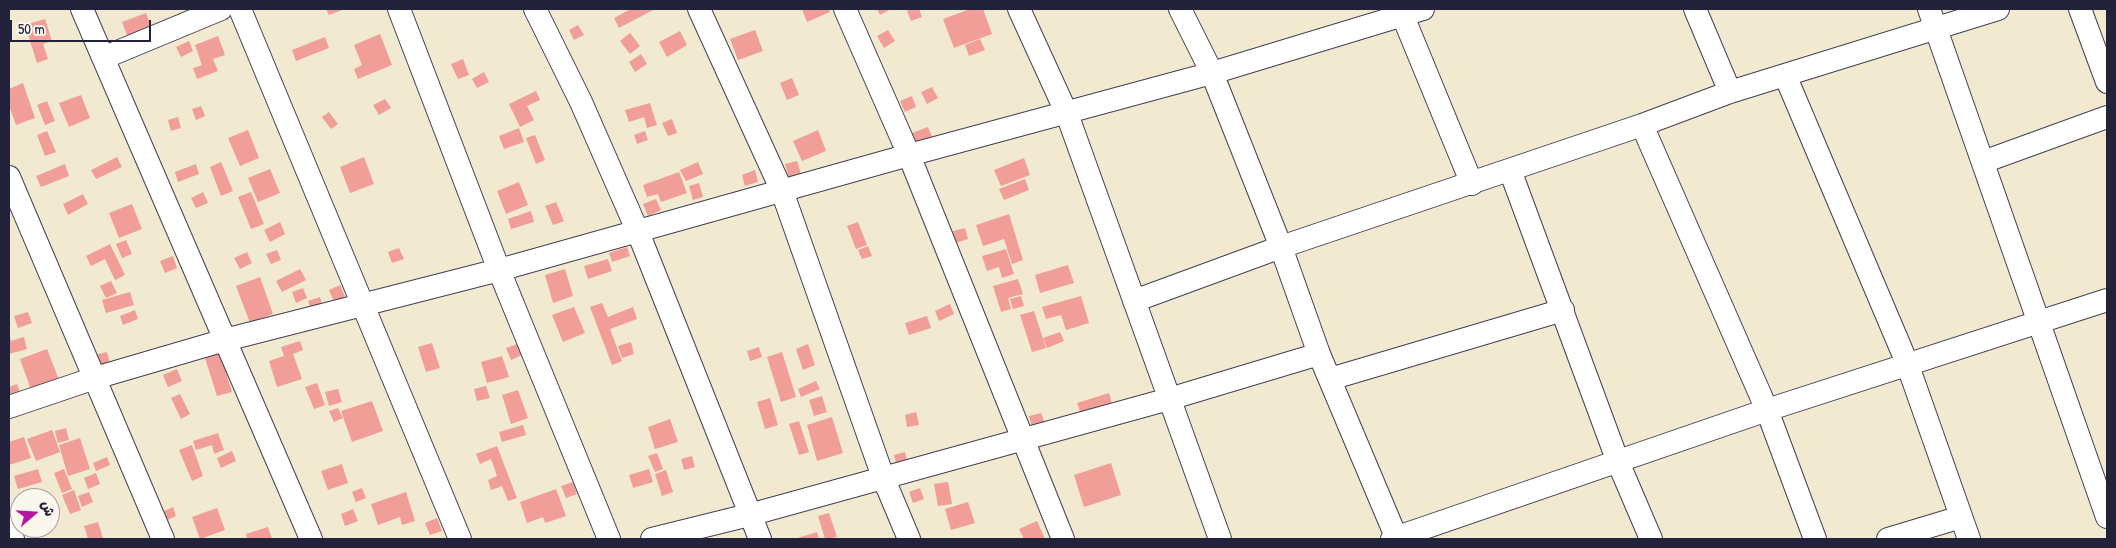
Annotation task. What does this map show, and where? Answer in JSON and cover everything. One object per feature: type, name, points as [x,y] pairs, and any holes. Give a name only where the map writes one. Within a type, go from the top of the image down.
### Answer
[{"type":"street","points":[[82,9],[311,539]]},
{"type":"street","points":[[103,58],[221,9]]},
{"type":"street","points":[[240,9],[460,539]]},
{"type":"street","points":[[399,9],[499,270],[609,539]]},
{"type":"street","points":[[535,9],[581,102],[638,232],[760,539]]},
{"type":"street","points":[[699,9],[782,192],[883,477],[909,539]]},
{"type":"street","points":[[845,9],[909,155],[1021,439],[1063,539]]},
{"type":"street","points":[[1019,9],[1066,114],[1220,539]]},
{"type":"street","points":[[1180,9],[1212,73],[1281,247],[1319,354],[1395,539],[1907,363],[2107,300]]},
{"type":"street","points":[[1695,9],[1730,92]]},
{"type":"street","points":[[1134,301],[1281,247],[1472,184],[1642,125],[1730,92],[1785,75],[1933,19],[1998,9]]},
{"type":"street","points":[[2080,9],[2106,78]]},
{"type":"street","points":[[9,407],[95,378],[225,340],[499,270],[909,155],[1212,73],[1409,11],[1472,184]]},
{"type":"street","points":[[1933,19],[2107,517]]},
{"type":"street","points":[[1785,75],[1907,363],[1969,539]]},
{"type":"street","points":[[1983,162],[2107,117]]},
{"type":"street","points":[[1642,125],[1767,410],[1815,539]]},
{"type":"street","points":[[1510,170],[1618,462],[1651,539]]},
{"type":"street","points":[[9,177],[163,539]]},
{"type":"street","points":[[1330,379],[1563,310]]},
{"type":"street","points":[[652,539],[749,515],[1169,400],[1319,354]]},
{"type":"street","points":[[1888,539],[1961,517]]},
{"type":"street","points":[[9,528],[13,539]]},
{"type":"building","points":[[326,9],[345,9],[329,15]]},
{"type":"building","points":[[631,9],[655,9],[619,28],[614,18]]},
{"type":"building","points":[[802,9],[829,9],[830,12],[807,22]]},
{"type":"building","points":[[877,9],[891,9],[880,15]]},
{"type":"building","points":[[919,9],[922,17],[911,21],[907,11]]},
{"type":"building","points":[[970,9],[983,9],[992,34],[954,48],[943,19]]},
{"type":"building","points":[[146,13],[158,45],[134,54],[122,22]]},
{"type":"building","points":[[45,19],[52,41],[43,44],[48,59],[37,63],[25,25]]},
{"type":"building","points":[[578,25],[584,35],[574,40],[569,30]]},
{"type":"building","points":[[755,30],[763,51],[738,60],[730,39]]},
{"type":"building","points":[[888,30],[895,41],[884,48],[877,36]]},
{"type":"building","points":[[680,31],[687,45],[667,57],[659,42]]},
{"type":"building","points":[[630,33],[640,46],[630,54],[620,41]]},
{"type":"building","points":[[380,34],[392,65],[358,79],[354,69],[362,65],[354,45]]},
{"type":"building","points":[[218,36],[225,55],[213,59],[218,71],[197,79],[193,68],[202,65],[195,45]]},
{"type":"building","points":[[325,37],[329,48],[296,61],[292,50]]},
{"type":"building","points":[[980,39],[985,50],[969,56],[965,45]]},
{"type":"building","points":[[189,41],[193,51],[181,57],[176,47]]},
{"type":"building","points":[[641,54],[647,64],[635,72],[629,62]]},
{"type":"building","points":[[463,59],[469,75],[458,79],[451,64]]},
{"type":"building","points":[[484,72],[489,82],[477,88],[472,79]]},
{"type":"building","points":[[792,78],[799,95],[787,100],[780,83]]},
{"type":"building","points":[[23,83],[35,118],[16,125],[9,106],[9,89]]},
{"type":"building","points":[[932,87],[938,98],[927,104],[921,92]]},
{"type":"building","points":[[536,91],[540,100],[527,106],[534,120],[520,127],[509,104]]},
{"type":"building","points":[[81,95],[90,118],[69,127],[59,103]]},
{"type":"building","points":[[912,96],[916,107],[905,112],[900,101]]},
{"type":"building","points":[[385,99],[391,108],[379,115],[373,105]]},
{"type":"building","points":[[47,101],[55,121],[45,125],[37,105]]},
{"type":"building","points":[[650,103],[657,125],[647,128],[644,117],[629,122],[625,110]]},
{"type":"building","points":[[201,106],[205,116],[196,120],[192,109]]},
{"type":"building","points":[[329,112],[338,124],[331,129],[322,117]]},
{"type":"building","points":[[178,117],[181,128],[171,131],[168,120]]},
{"type":"building","points":[[672,119],[677,133],[668,136],[662,123]]},
{"type":"building","points":[[928,127],[935,144],[915,151],[909,134]]},
{"type":"building","points":[[519,128],[524,142],[504,149],[499,136]]},
{"type":"building","points":[[248,130],[259,158],[240,166],[228,138]]},
{"type":"building","points":[[818,130],[826,151],[802,161],[793,141]]},
{"type":"building","points":[[47,131],[56,152],[45,156],[37,135]]},
{"type":"building","points":[[645,131],[648,140],[637,144],[634,135]]},
{"type":"building","points":[[535,135],[545,160],[536,164],[526,138]]},
{"type":"building","points":[[117,157],[122,167],[96,179],[91,170]]},
{"type":"building","points":[[364,157],[374,184],[350,193],[340,167]]},
{"type":"building","points":[[1024,158],[1030,175],[1001,186],[994,170]]},
{"type":"building","points":[[797,161],[801,174],[789,178],[785,164]]},
{"type":"building","points":[[221,162],[233,191],[221,196],[210,167]]},
{"type":"building","points":[[698,162],[703,174],[686,181],[680,170]]},
{"type":"building","points":[[65,164],[69,176],[41,187],[36,176]]},
{"type":"building","points":[[196,164],[199,174],[178,182],[175,172]]},
{"type":"building","points":[[270,169],[280,193],[258,202],[248,178]]},
{"type":"building","points":[[755,170],[758,182],[745,186],[742,175]]},
{"type":"building","points":[[679,172],[687,193],[661,202],[658,194],[647,197],[643,185]]},
{"type":"building","points":[[1025,179],[1029,190],[1004,200],[999,189]]},
{"type":"building","points":[[519,182],[528,205],[506,214],[497,191]]},
{"type":"building","points":[[699,183],[703,197],[693,200],[689,186]]},
{"type":"building","points":[[203,192],[208,203],[196,208],[191,198]]},
{"type":"building","points":[[251,192],[264,224],[251,229],[238,197]]},
{"type":"building","points":[[83,194],[88,204],[68,215],[63,204]]},
{"type":"building","points":[[656,199],[661,210],[648,216],[643,204]]},
{"type":"building","points":[[556,202],[564,221],[553,225],[545,206]]},
{"type":"building","points":[[132,204],[142,229],[119,238],[109,213]]},
{"type":"building","points":[[531,211],[534,222],[511,229],[508,219]]},
{"type":"building","points":[[1009,214],[1023,260],[1012,264],[1004,239],[983,246],[976,225]]},
{"type":"building","points":[[280,222],[285,234],[270,242],[264,230]]},
{"type":"building","points":[[858,222],[867,245],[856,249],[847,226]]},
{"type":"building","points":[[965,228],[968,239],[956,243],[953,231]]},
{"type":"building","points":[[126,240],[132,254],[122,258],[116,244]]},
{"type":"building","points":[[110,244],[125,275],[115,280],[105,259],[91,266],[86,256]]},
{"type":"building","points":[[868,246],[872,256],[862,259],[858,250]]},
{"type":"building","points":[[627,247],[630,256],[612,262],[609,253]]},
{"type":"building","points":[[399,248],[404,259],[392,263],[388,252]]},
{"type":"building","points":[[1006,249],[1014,274],[1002,278],[999,267],[987,271],[982,256]]},
{"type":"building","points":[[277,250],[281,260],[271,264],[266,254]]},
{"type":"building","points":[[247,252],[252,263],[240,269],[234,258]]},
{"type":"building","points":[[173,256],[177,268],[165,273],[160,261]]},
{"type":"building","points":[[608,259],[612,271],[588,279],[584,266]]},
{"type":"building","points":[[1068,265],[1074,283],[1040,293],[1035,275]]},
{"type":"building","points":[[300,269],[306,280],[282,292],[276,281]]},
{"type":"building","points":[[565,269],[573,296],[553,303],[545,275]]},
{"type":"building","points":[[260,277],[273,314],[250,323],[236,286]]},
{"type":"building","points":[[1018,279],[1023,294],[1008,298],[1011,309],[1001,312],[993,286]]},
{"type":"building","points":[[111,281],[117,293],[106,298],[100,286]]},
{"type":"building","points":[[340,285],[346,299],[335,304],[329,290]]},
{"type":"building","points":[[303,288],[307,298],[296,303],[292,292]]},
{"type":"building","points":[[130,292],[134,305],[106,313],[102,300]]},
{"type":"building","points":[[1021,296],[1024,306],[1013,309],[1010,299]]},
{"type":"building","points":[[1081,296],[1089,323],[1066,330],[1061,315],[1046,319],[1042,307]]},
{"type":"building","points":[[320,297],[323,307],[311,311],[308,301]]},
{"type":"building","points":[[602,303],[608,317],[633,307],[637,319],[610,329],[622,361],[612,365],[590,307]]},
{"type":"building","points":[[950,304],[954,314],[939,321],[935,311]]},
{"type":"building","points":[[574,307],[585,333],[563,342],[552,315]]},
{"type":"building","points":[[135,310],[138,319],[123,325],[120,316]]},
{"type":"building","points":[[1034,311],[1046,348],[1032,352],[1020,315]]},
{"type":"building","points":[[28,312],[32,323],[18,328],[14,316]]},
{"type":"building","points":[[927,316],[931,328],[909,335],[905,323]]},
{"type":"building","points":[[1060,332],[1064,341],[1047,348],[1043,338]]},
{"type":"building","points":[[9,333],[11,341],[24,337],[27,349],[9,354]]},
{"type":"building","points":[[300,341],[303,350],[293,354],[302,379],[277,387],[269,361],[284,356],[281,347]]},
{"type":"building","points":[[631,342],[634,354],[622,358],[618,346]]},
{"type":"building","points":[[432,343],[440,368],[426,372],[418,347]]},
{"type":"building","points":[[517,344],[522,355],[511,360],[506,348]]},
{"type":"building","points":[[808,344],[815,365],[803,370],[796,349]]},
{"type":"building","points":[[759,347],[762,357],[750,361],[747,351]]},
{"type":"building","points":[[47,349],[59,380],[31,390],[20,359]]},
{"type":"building","points":[[107,352],[110,363],[98,366],[95,355]]},
{"type":"building","points":[[782,352],[796,397],[781,402],[767,357]]},
{"type":"building","points":[[220,353],[232,392],[217,396],[205,358]]},
{"type":"building","points":[[502,356],[509,377],[487,383],[481,362]]},
{"type":"building","points":[[177,369],[182,381],[168,387],[163,375]]},
{"type":"building","points":[[816,381],[820,389],[801,397],[798,389]]},
{"type":"building","points":[[317,383],[325,405],[314,409],[305,387]]},
{"type":"building","points":[[17,384],[21,395],[9,399],[9,387]]},
{"type":"building","points":[[486,386],[490,398],[477,401],[474,389]]},
{"type":"building","points":[[338,389],[342,402],[329,406],[325,392]]},
{"type":"building","points":[[518,390],[528,418],[511,424],[502,395]]},
{"type":"building","points":[[1109,393],[1113,407],[1082,417],[1077,403]]},
{"type":"building","points":[[180,394],[190,414],[181,419],[171,398]]},
{"type":"building","points":[[822,396],[827,412],[814,416],[809,400]]},
{"type":"building","points":[[770,398],[778,425],[765,429],[757,402]]},
{"type":"building","points":[[372,401],[383,431],[352,442],[341,411]]},
{"type":"building","points":[[338,408],[343,418],[334,422],[329,411]]},
{"type":"building","points":[[916,412],[919,425],[907,427],[905,415]]},
{"type":"building","points":[[1041,413],[1045,424],[1032,427],[1029,416]]},
{"type":"building","points":[[832,417],[843,453],[817,461],[807,425]]},
{"type":"building","points":[[670,419],[678,442],[655,449],[648,427]]},
{"type":"building","points":[[799,421],[809,452],[799,455],[789,424]]},
{"type":"building","points":[[523,425],[526,435],[502,442],[499,432]]},
{"type":"building","points":[[66,428],[69,440],[58,443],[55,431]]},
{"type":"building","points":[[52,430],[60,452],[36,461],[27,439]]},
{"type":"building","points":[[218,433],[224,450],[214,454],[212,445],[196,450],[193,441]]},
{"type":"building","points":[[24,437],[31,458],[9,465],[9,442]]},
{"type":"building","points":[[80,438],[90,469],[68,476],[59,445]]},
{"type":"building","points":[[192,445],[203,476],[192,481],[179,450]]},
{"type":"building","points":[[497,446],[517,498],[508,501],[502,486],[491,490],[488,480],[497,476],[491,459],[480,464],[476,454]]},
{"type":"building","points":[[232,451],[236,461],[221,468],[217,458]]},
{"type":"building","points":[[905,452],[908,464],[897,467],[894,455]]},
{"type":"building","points":[[657,453],[663,469],[655,472],[648,456]]},
{"type":"building","points":[[692,456],[695,467],[684,470],[681,459]]},
{"type":"building","points":[[107,457],[110,465],[96,471],[93,463]]},
{"type":"building","points":[[1111,463],[1121,495],[1084,507],[1074,475]]},
{"type":"building","points":[[342,464],[348,483],[328,490],[321,471]]},
{"type":"building","points":[[38,469],[42,482],[18,488],[14,476]]},
{"type":"building","points":[[64,469],[72,489],[62,493],[54,473]]},
{"type":"building","points":[[649,469],[653,482],[633,488],[629,475]]},
{"type":"building","points":[[666,470],[673,492],[662,496],[655,474]]},
{"type":"building","points":[[96,473],[100,484],[88,489],[84,478]]},
{"type":"building","points":[[573,482],[577,494],[566,498],[561,486]]},
{"type":"building","points":[[948,482],[952,504],[938,506],[934,484]]},
{"type":"building","points":[[362,488],[366,498],[356,502],[352,492]]},
{"type":"building","points":[[920,488],[924,499],[913,503],[909,492]]},
{"type":"building","points":[[556,489],[566,516],[545,523],[543,517],[527,523],[520,502]]},
{"type":"building","points":[[74,490],[81,510],[70,514],[62,495]]},
{"type":"building","points":[[89,492],[93,502],[82,507],[78,496]]},
{"type":"building","points":[[406,492],[415,521],[402,525],[400,517],[378,525],[371,504]]},
{"type":"building","points":[[968,502],[975,523],[951,530],[945,509]]},
{"type":"building","points":[[173,507],[176,516],[165,521],[162,512]]},
{"type":"building","points":[[217,508],[225,530],[200,539],[192,517]]},
{"type":"building","points":[[353,509],[358,521],[345,526],[341,514]]},
{"type":"building","points":[[829,513],[837,537],[825,539],[818,516]]},
{"type":"building","points":[[437,518],[442,531],[430,535],[425,523]]},
{"type":"building","points":[[1037,521],[1045,539],[1024,539],[1019,529]]},
{"type":"building","points":[[98,522],[103,538],[88,539],[84,526]]},
{"type":"building","points":[[268,527],[272,539],[247,539],[246,534]]},
{"type":"building","points":[[817,532],[819,539],[794,539]]}]
